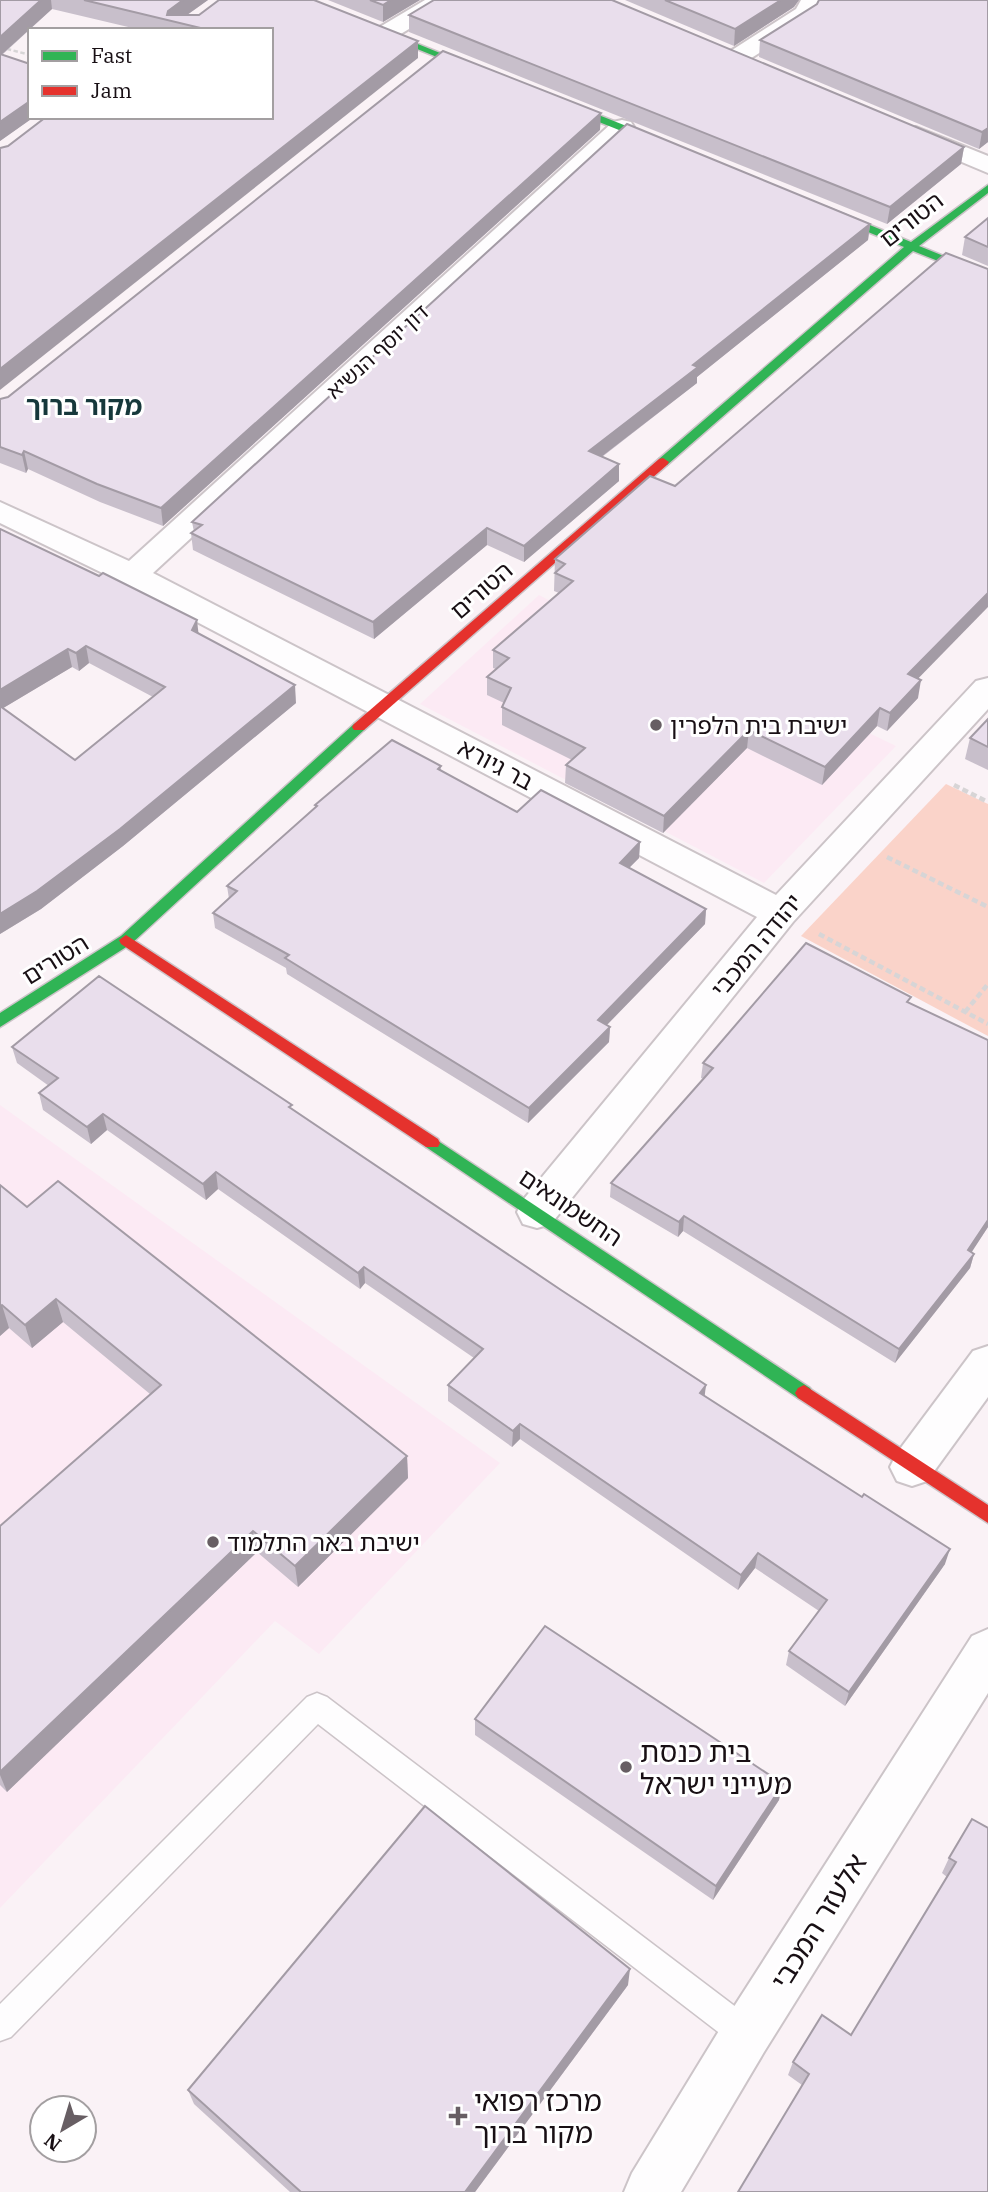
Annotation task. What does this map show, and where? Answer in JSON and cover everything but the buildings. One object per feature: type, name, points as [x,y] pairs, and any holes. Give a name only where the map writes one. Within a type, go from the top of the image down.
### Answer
[{"type":"street","points":[[301,0],[505,81]]},
{"type":"street","points":[[386,33],[441,0]]},
{"type":"street","points":[[737,57],[806,13],[813,0]]},
{"type":"street","points":[[712,47],[762,68]]},
{"type":"street","points":[[418,72],[440,55]]},
{"type":"street","points":[[544,96],[685,153]]},
{"type":"street","name":"דון יוסף הנשיא","points":[[132,575],[622,127]]},
{"type":"street","points":[[900,128],[988,165]]},
{"type":"street","name":"הטורים","points":[[2,1016],[127,940],[383,705],[912,246],[988,188]]},
{"type":"street","points":[[811,204],[988,278]]},
{"type":"street","name":"בר גיורא","points":[[0,510],[132,575],[780,913]]},
{"type":"street","name":"יהודה המכבי","points":[[537,1212],[780,913],[988,689]]},
{"type":"street","name":"החשמונאים","points":[[127,940],[537,1212],[912,1467],[988,1515]]},
{"type":"street","points":[[912,1467],[988,1364]]},
{"type":"street","name":"אלעזר המכבי","points":[[651,2192],[746,2034],[988,1651]]},
{"type":"lane","points":[[0,2026],[317,1706],[746,2034]]},
{"type":"path","points":[[0,47],[28,54]]},
{"type":"path","points":[[849,837],[988,907]]},
{"type":"path","points":[[780,913],[988,1024]]},
{"type":"path","points":[[965,1012],[988,984]]},
{"type":"shaded area","name":"ישיבת בית הלפרין","points":[[539,595],[579,616],[634,620],[896,746],[764,883],[420,704]]},
{"type":"shaded area","points":[[946,784],[988,804],[988,1036],[801,936]]},
{"type":"shaded area","name":"ישיבת באר התלמוד","points":[[0,1105],[500,1463],[319,1654],[275,1621],[0,1908]]},
{"type":"traffic: fast","points":[[301,0],[487,74]]},
{"type":"traffic: fast","points":[[553,100],[673,148]]},
{"type":"traffic: fast","points":[[663,462],[912,246],[988,188]]},
{"type":"traffic: fast","points":[[822,209],[988,278]]},
{"type":"traffic: fast","points":[[0,1021],[126,940],[359,727]]},
{"type":"traffic: fast","points":[[432,1143],[804,1393]]},
{"type":"traffic: jam","points":[[359,727],[663,462]]},
{"type":"traffic: jam","points":[[126,940],[432,1143]]},
{"type":"traffic: jam","points":[[804,1393],[988,1515]]},
{"type":"place","name":"ישיבת בית הלפרין","points":[[656,725]]},
{"type":"place","name":"ישיבת באר התלמוד","points":[[213,1542]]},
{"type":"place","name":"בית כנסת מעייני ישראל","points":[[626,1767]]},
{"type":"place","name":"מרכז רפואי מקור ברוך","points":[[458,2116]]},
{"type":"district","name":"מקור ברוך","points":[[84,405]]}]
